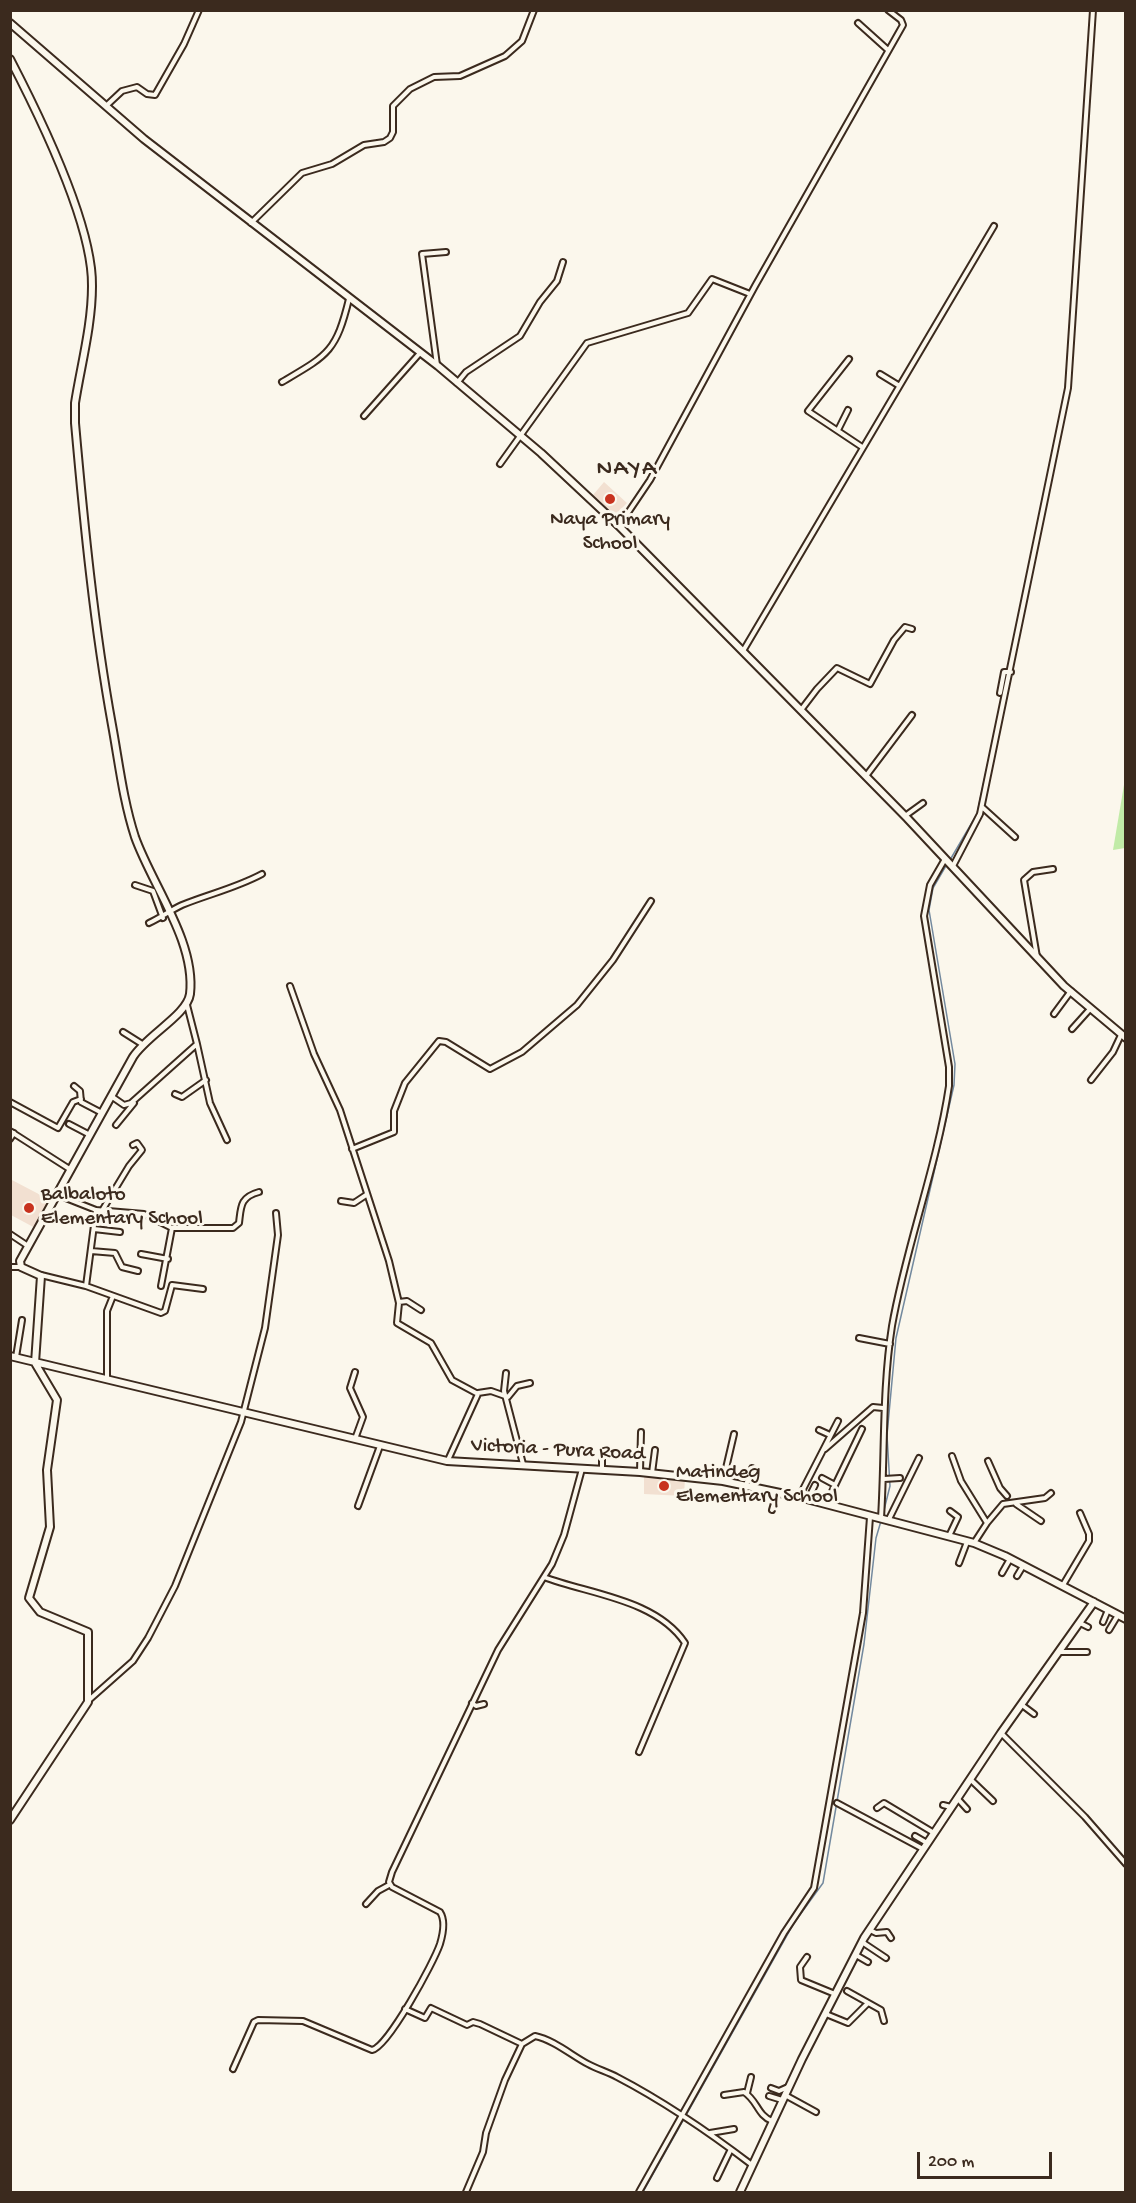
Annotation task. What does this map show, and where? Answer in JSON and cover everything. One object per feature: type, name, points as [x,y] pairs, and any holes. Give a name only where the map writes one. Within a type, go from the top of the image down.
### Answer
[{"type":"street","points":[[106,107],[126,88],[137,87],[147,94],[155,95],[184,44],[199,10]]},
{"type":"street","points":[[250,224],[302,173],[332,164],[364,145],[384,142],[390,138],[393,132],[393,106],[410,89],[434,77],[468,74],[505,56],[522,41],[534,10]]},
{"type":"street","points":[[619,526],[650,480],[750,294],[903,25],[901,20],[888,10]]},
{"type":"street","points":[[952,866],[973,832],[982,807],[1069,385],[1093,10]]},
{"type":"street","points":[[858,23],[888,50]]},
{"type":"street","points":[[10,24],[106,107],[250,224],[438,366],[520,435],[619,526],[946,858],[1037,958],[1071,992],[1123,1036],[1091,1080]]},
{"type":"street","points":[[11,60],[39,118],[77,212],[88,251],[92,287],[75,403],[75,423],[102,674],[129,814],[143,855],[171,913],[189,971],[187,1005],[210,1103],[227,1140]]},
{"type":"street","points":[[743,651],[898,385],[994,226]]},
{"type":"street","points":[[438,366],[422,254],[446,252]]},
{"type":"street","points":[[457,383],[466,372],[520,336],[540,302],[557,281],[563,262]]},
{"type":"street","points":[[500,464],[590,340],[688,313],[712,279],[750,294]]},
{"type":"street","points":[[282,382],[319,360],[333,346],[349,299]]},
{"type":"street","points":[[364,416],[420,353]]},
{"type":"street","points":[[849,359],[808,411],[862,447]]},
{"type":"street","points":[[880,374],[898,385]]},
{"type":"street","points":[[837,430],[848,410]]},
{"type":"street","points":[[801,710],[817,688],[837,668],[870,684],[894,640],[905,627],[912,629]]},
{"type":"street","points":[[1000,693],[1003,674],[1009,672]]},
{"type":"street","points":[[866,776],[912,715]]},
{"type":"street","points":[[905,816],[923,803]]},
{"type":"street","points":[[982,807],[1015,837]]},
{"type":"street","points":[[884,1521],[884,1408],[890,1344],[903,1273],[949,1086],[949,1067],[924,916],[930,885],[946,858]]},
{"type":"street","points":[[1037,958],[1024,880],[1033,872],[1053,869]]},
{"type":"street","points":[[149,923],[163,918],[180,906],[243,885],[262,874]]},
{"type":"street","points":[[135,885],[144,885],[153,891],[163,918]]},
{"type":"street","points":[[352,1149],[394,1132],[394,1111],[405,1083],[440,1041],[446,1042],[490,1069],[522,1052],[557,1019],[577,1005],[613,960],[651,901]]},
{"type":"street","points":[[290,986],[314,1054],[337,1102],[389,1261],[399,1302],[397,1323],[430,1342],[452,1380],[478,1393],[491,1391],[509,1396],[517,1386],[530,1383]]},
{"type":"street","points":[[1054,1014],[1071,992]]},
{"type":"street","points":[[21,1264],[28,1246],[142,1044],[187,1005]]},
{"type":"street","points":[[1072,1029],[1090,1009]]},
{"type":"street","points":[[123,1032],[142,1044]]},
{"type":"street","points":[[111,1096],[127,1105],[197,1044]]},
{"type":"street","points":[[175,1094],[182,1097],[206,1080]]},
{"type":"street","points":[[74,1086],[80,1091],[82,1103],[102,1113]]},
{"type":"street","points":[[116,1125],[141,1093]]},
{"type":"street","points":[[10,1102],[58,1128],[72,1102],[81,1099]]},
{"type":"street","points":[[69,1124],[90,1136]]},
{"type":"street","points":[[10,1139],[12,1132],[71,1170]]},
{"type":"street","points":[[103,1209],[129,1166],[142,1150],[136,1143],[133,1145]]},
{"type":"street","points":[[58,1196],[96,1210],[144,1214],[172,1228],[233,1228],[238,1223],[238,1212],[243,1200],[259,1192]]},
{"type":"street","points":[[341,1202],[354,1203],[366,1195]]},
{"type":"street","points":[[86,1286],[96,1210]]},
{"type":"street","points":[[10,1820],[69,1735],[88,1700],[133,1661],[156,1622],[186,1560],[244,1413],[266,1328],[278,1236],[276,1213]]},
{"type":"street","points":[[161,1286],[172,1228]]},
{"type":"street","points":[[94,1229],[120,1232]]},
{"type":"street","points":[[10,1234],[28,1246]]},
{"type":"street","points":[[91,1251],[115,1253],[122,1267],[138,1271]]},
{"type":"street","points":[[141,1254],[168,1258]]},
{"type":"street","points":[[11,1265],[21,1264],[40,1274],[86,1286],[164,1313],[172,1285],[203,1289]]},
{"type":"street","points":[[40,1274],[34,1361],[57,1400],[47,1470],[50,1527],[29,1599],[40,1612],[88,1632],[88,1700]]},
{"type":"street","points":[[107,1378],[107,1311],[112,1296]]},
{"type":"street","points":[[399,1302],[407,1301],[421,1310]]},
{"type":"street","points":[[13,1356],[22,1320]]},
{"type":"street","points":[[859,1338],[890,1344]]},
{"type":"street","name":"Victoria - Pura Road","points":[[13,1356],[447,1461],[651,1473],[723,1481],[808,1499],[884,1521],[971,1542],[1010,1558],[1125,1619]]},
{"type":"street","points":[[355,1372],[350,1388],[363,1417],[355,1440]]},
{"type":"street","points":[[506,1373],[506,1396],[523,1464]]},
{"type":"street","points":[[447,1461],[478,1393]]},
{"type":"street","points":[[822,1452],[873,1407],[884,1408]]},
{"type":"street","points":[[799,1497],[838,1421]]},
{"type":"street","points":[[826,1504],[862,1429]]},
{"type":"street","points":[[819,1430],[830,1435]]},
{"type":"street","points":[[640,1472],[641,1432]]},
{"type":"street","points":[[723,1481],[734,1434]]},
{"type":"street","points":[[358,1506],[380,1446]]},
{"type":"street","points":[[651,1473],[656,1450]]},
{"type":"street","points":[[602,1470],[602,1458],[605,1453],[624,1453]]},
{"type":"street","points":[[952,1456],[962,1481],[987,1523]]},
{"type":"street","points":[[884,1521],[919,1458]]},
{"type":"street","points":[[959,1563],[971,1542],[1003,1504],[1008,1493],[1000,1488],[988,1461]]},
{"type":"street","points":[[746,1485],[752,1468]]},
{"type":"street","points":[[366,1904],[378,1891],[389,1885],[397,1862],[498,1650],[544,1577],[564,1536],[582,1469]]},
{"type":"street","points":[[822,1478],[835,1485]]},
{"type":"street","points":[[884,1479],[900,1478]]},
{"type":"street","points":[[808,1499],[815,1485]]},
{"type":"street","points":[[772,1510],[777,1492]]},
{"type":"street","points":[[1003,1504],[1045,1498],[1051,1493]]},
{"type":"street","points":[[1016,1503],[1041,1521]]},
{"type":"street","points":[[949,1537],[958,1517],[950,1511]]},
{"type":"street","points":[[1063,1585],[1089,1541],[1089,1534],[1080,1513]]},
{"type":"street","points":[[639,2193],[784,1933],[816,1884],[863,1613],[870,1517]]},
{"type":"street","points":[[1002,1573],[1010,1558]]},
{"type":"street","points":[[1017,1576],[1024,1565]]},
{"type":"street","points":[[544,1577],[626,1601],[665,1623],[685,1643],[639,1752]]},
{"type":"street","points":[[740,2193],[784,2097],[862,1942],[1001,1732],[1094,1602]]},
{"type":"street","points":[[1102,1622],[1108,1610]]},
{"type":"street","points":[[1109,1630],[1118,1615]]},
{"type":"street","points":[[1080,1623],[1088,1627]]},
{"type":"street","points":[[1058,1652],[1087,1652]]},
{"type":"street","points":[[472,1703],[476,1706],[484,1704]]},
{"type":"street","points":[[1021,1704],[1034,1714]]},
{"type":"street","points":[[1001,1732],[1085,1817],[1125,1864]]},
{"type":"street","points":[[970,1779],[993,1802]]},
{"type":"street","points":[[957,1798],[967,1809]]},
{"type":"street","points":[[837,1803],[925,1846]]},
{"type":"street","points":[[877,1808],[884,1803],[934,1833]]},
{"type":"street","points":[[943,1805],[951,1807]]},
{"type":"street","points":[[915,1836],[925,1846]]},
{"type":"street","points":[[233,2069],[254,2022],[258,2020],[303,2021],[372,2050],[381,2045],[433,1960],[440,1943],[444,1920],[440,1912],[389,1885]]},
{"type":"street","points":[[870,1930],[876,1933],[887,1932],[891,1938]]},
{"type":"street","points":[[862,1942],[886,1958]]},
{"type":"street","points":[[855,1955],[868,1962]]},
{"type":"street","points":[[807,1957],[800,1966],[801,1980],[835,1994]]},
{"type":"street","points":[[847,1991],[881,2010],[884,2021]]},
{"type":"street","points":[[825,2013],[848,2023],[868,2003]]},
{"type":"street","points":[[405,2009],[425,2018],[431,2008],[467,2025],[473,2022],[480,2024],[522,2044]]},
{"type":"street","points":[[466,2193],[483,2152],[486,2133],[506,2080],[522,2044],[535,2036],[548,2040],[683,2116],[710,2133],[730,2151],[753,2166]]},
{"type":"street","points":[[747,2093],[751,2077]]},
{"type":"street","points":[[771,2088],[779,2091],[789,2087]]},
{"type":"street","points":[[724,2095],[740,2091],[747,2093],[755,2101],[760,2115],[773,2122]]},
{"type":"street","points":[[769,2096],[784,2097],[816,2112]]},
{"type":"street","points":[[710,2133],[734,2129]]},
{"type":"street","points":[[717,2178],[730,2151]]},
{"type":"shaded area","name":"Naya Primary School","points":[[604,482],[627,503],[615,515],[593,495]]},
{"type":"shaded area","name":"Balbaloto Elementary School","points":[[10,1179],[52,1201],[37,1229],[11,1215]]},
{"type":"shaded area","name":"Matindeg Elementary School","points":[[644,1474],[685,1478],[684,1496],[644,1494]]},
{"type":"green space","points":[[1125,779],[1125,848],[1113,850]]},
{"type":"waterway","points":[[1065,393],[1091,10]]},
{"type":"waterway","points":[[950,860],[977,814],[995,730]]},
{"type":"waterway","points":[[883,1514],[890,1486],[887,1435],[896,1338],[954,1085],[955,1064],[929,910],[933,888],[947,864]]},
{"type":"waterway","points":[[643,2192],[794,1923],[823,1883],[864,1644],[876,1538],[881,1521]]},
{"type":"place","name":"Naya Primary School","points":[[610,499]]},
{"type":"place","name":"Balbaloto Elementary School","points":[[29,1208]]},
{"type":"place","name":"Matindeg Elementary School","points":[[664,1486]]},
{"type":"district","name":"NAYA","points":[[627,470]]}]
